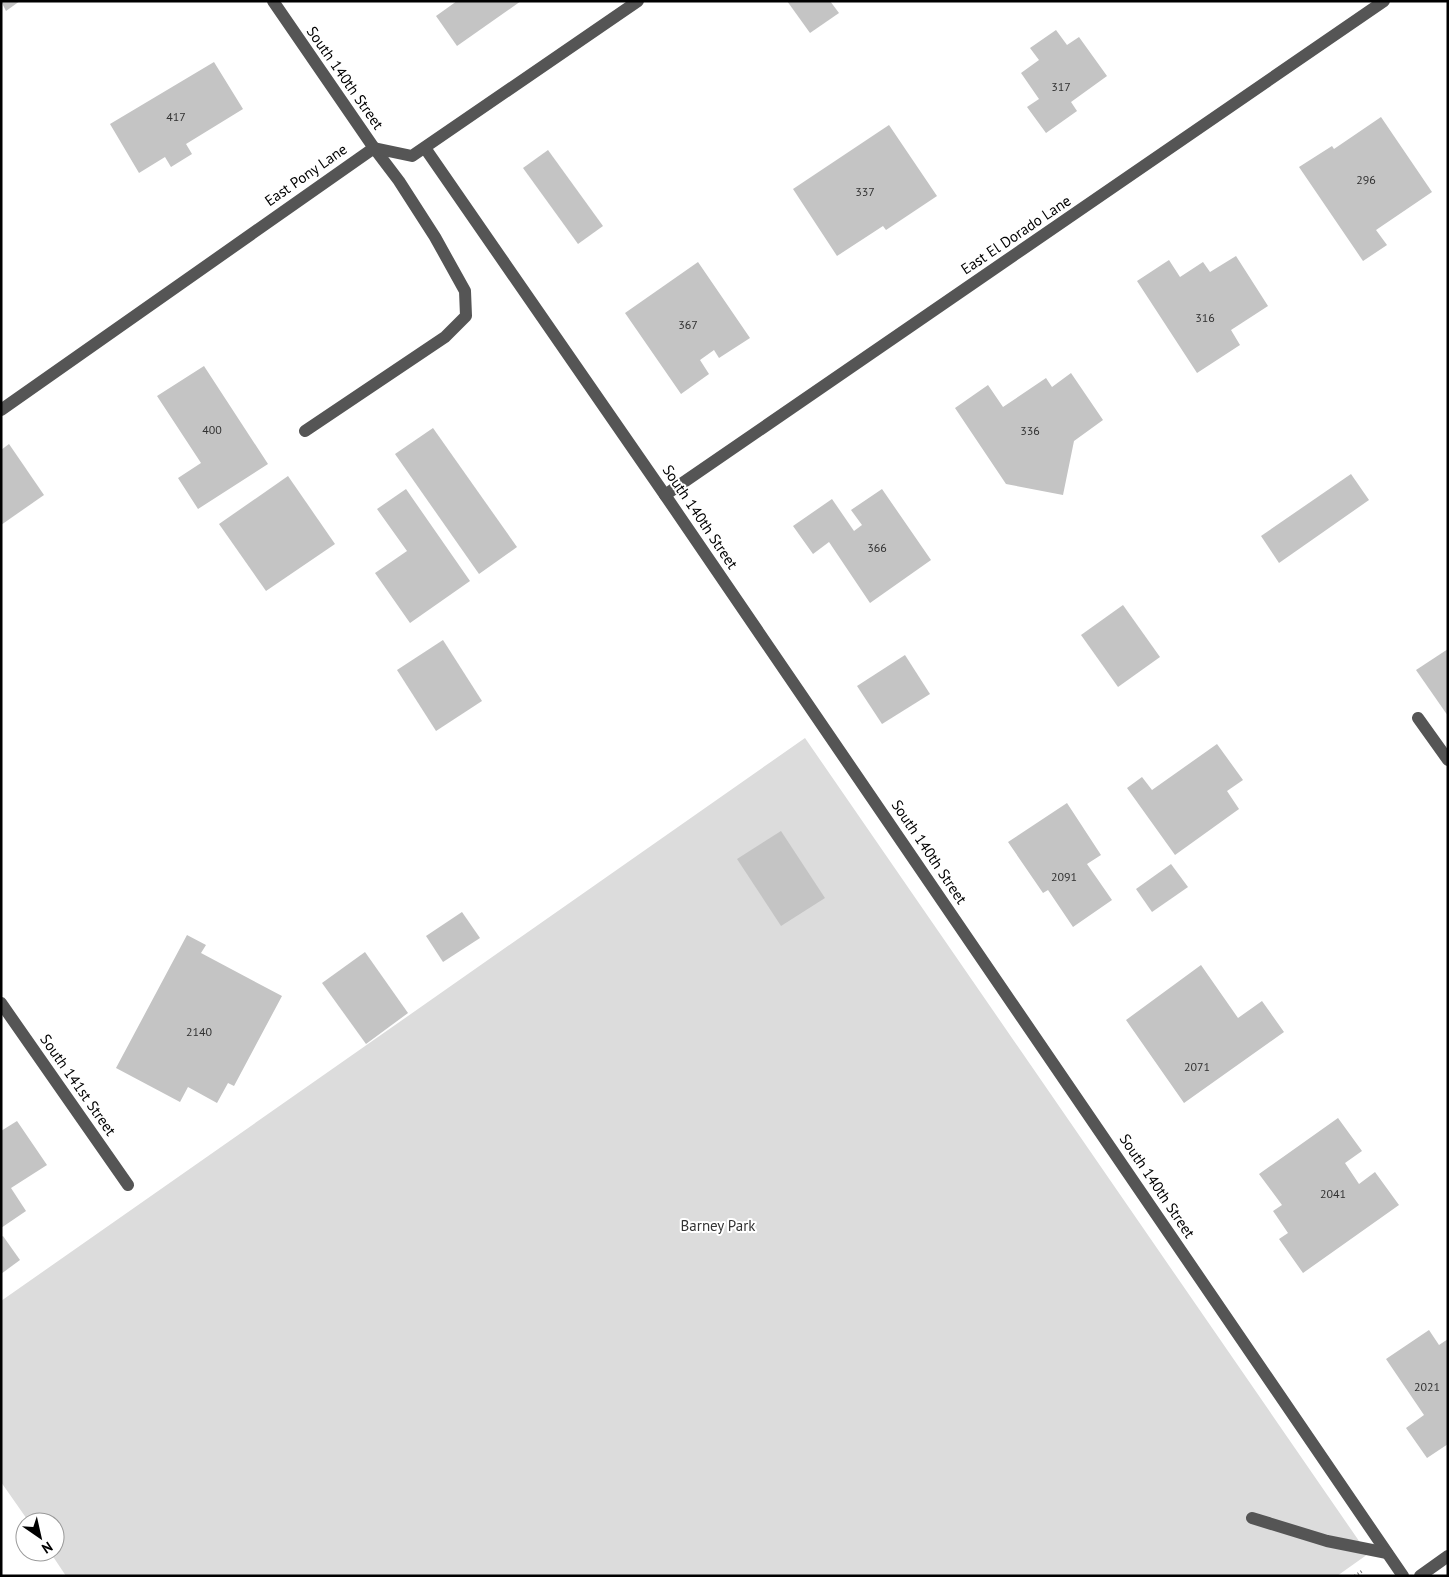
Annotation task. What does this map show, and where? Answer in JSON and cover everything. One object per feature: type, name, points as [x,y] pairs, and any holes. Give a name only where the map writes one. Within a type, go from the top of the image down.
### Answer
[{"type":"street","name":"South 140th Street","points":[[273,1],[404,189],[435,237],[465,291],[466,316],[445,336],[305,431]]},
{"type":"street","points":[[374,148],[412,156],[638,1]]},
{"type":"street","name":"East El Dorado Lane","points":[[666,495],[1384,1]]},
{"type":"street","name":"East Pony Lane","points":[[1,410],[374,148]]},
{"type":"street","name":"South 140th Street","points":[[425,148],[666,495],[1403,1576]]},
{"type":"street","points":[[1418,718],[1448,760]]},
{"type":"street","name":"South 141st Street","points":[[1,1003],[128,1185]]},
{"type":"street","points":[[1252,1518],[1327,1541],[1387,1553]]},
{"type":"street","points":[[1420,1576],[1448,1556]]},
{"type":"green space","name":"Barney Park","points":[[805,738],[1368,1554],[1337,1576],[66,1576],[57,1562],[65,1562],[65,1512],[22,1512],[1,1482],[1,1301]]},
{"type":"building","points":[[1,1],[20,1],[6,11]]},
{"type":"building","points":[[457,1],[521,1],[457,46],[436,16]]},
{"type":"building","points":[[787,1],[830,1],[839,13],[810,33]]},
{"type":"building","points":[[1056,30],[1067,45],[1079,37],[1107,76],[1071,102],[1077,111],[1046,133],[1027,107],[1039,99],[1021,73],[1039,60],[1030,48]]},
{"type":"building","points":[[214,62],[243,109],[186,144],[192,154],[171,167],[165,157],[139,173],[110,124]]},
{"type":"building","points":[[1381,117],[1432,192],[1376,230],[1387,245],[1363,261],[1299,167],[1332,146],[1334,149]]},
{"type":"building","points":[[889,125],[937,196],[886,230],[883,226],[837,256],[793,189]]},
{"type":"building","points":[[548,150],[603,226],[578,244],[523,168]]},
{"type":"building","points":[[1236,256],[1268,306],[1231,330],[1240,345],[1197,373],[1137,281],[1169,260],[1180,277],[1203,262],[1210,272]]},
{"type":"building","points":[[698,262],[750,338],[719,358],[714,350],[700,360],[709,374],[681,394],[625,313]]},
{"type":"building","points":[[204,366],[268,464],[198,509],[178,478],[201,463],[157,396]]},
{"type":"building","points":[[1071,373],[1103,420],[1074,441],[1063,495],[1006,484],[955,408],[988,385],[1003,407],[1046,378],[1052,387]]},
{"type":"building","points":[[433,428],[517,547],[479,574],[395,454]]},
{"type":"building","points":[[9,444],[44,495],[1,525],[1,450]]},
{"type":"building","points":[[1351,474],[1369,500],[1279,563],[1261,536]]},
{"type":"building","points":[[288,476],[335,544],[266,591],[219,524]]},
{"type":"building","points":[[406,489],[470,581],[410,623],[375,573],[407,551],[377,509]]},
{"type":"building","points":[[882,489],[931,560],[870,603],[829,542],[813,554],[793,526],[832,499],[854,531],[862,525],[851,510]]},
{"type":"building","points":[[1123,605],[1160,657],[1118,687],[1081,635]]},
{"type":"building","points":[[443,640],[482,701],[436,731],[397,670]]},
{"type":"building","points":[[1448,649],[1448,716],[1416,670]]},
{"type":"building","points":[[905,655],[930,694],[882,724],[857,686]]},
{"type":"building","points":[[1217,744],[1243,780],[1227,791],[1239,809],[1175,855],[1127,788],[1142,777],[1152,790]]},
{"type":"building","points":[[1067,803],[1101,855],[1087,864],[1112,900],[1073,927],[1048,890],[1043,893],[1008,842]]},
{"type":"building","points":[[781,831],[825,898],[781,926],[737,859]]},
{"type":"building","points":[[1171,864],[1188,887],[1152,912],[1136,889]]},
{"type":"building","points":[[462,912],[480,938],[443,962],[426,936]]},
{"type":"building","points":[[187,935],[206,945],[201,953],[282,996],[234,1086],[228,1083],[217,1103],[188,1087],[180,1102],[116,1068]]},
{"type":"building","points":[[365,952],[408,1013],[366,1044],[322,983]]},
{"type":"building","points":[[1201,965],[1238,1018],[1262,1001],[1284,1032],[1184,1103],[1126,1020]]},
{"type":"building","points":[[1338,1118],[1362,1151],[1345,1163],[1359,1184],[1375,1172],[1399,1205],[1303,1273],[1279,1239],[1288,1233],[1273,1211],[1282,1205],[1259,1174]]},
{"type":"building","points":[[17,1121],[47,1165],[11,1188],[26,1211],[1,1228],[1,1131]]},
{"type":"building","points":[[3,1236],[20,1260],[1,1274],[1,1237]]},
{"type":"building","points":[[1429,1330],[1439,1345],[1448,1339],[1448,1444],[1427,1458],[1406,1428],[1424,1415],[1386,1359]]}]
